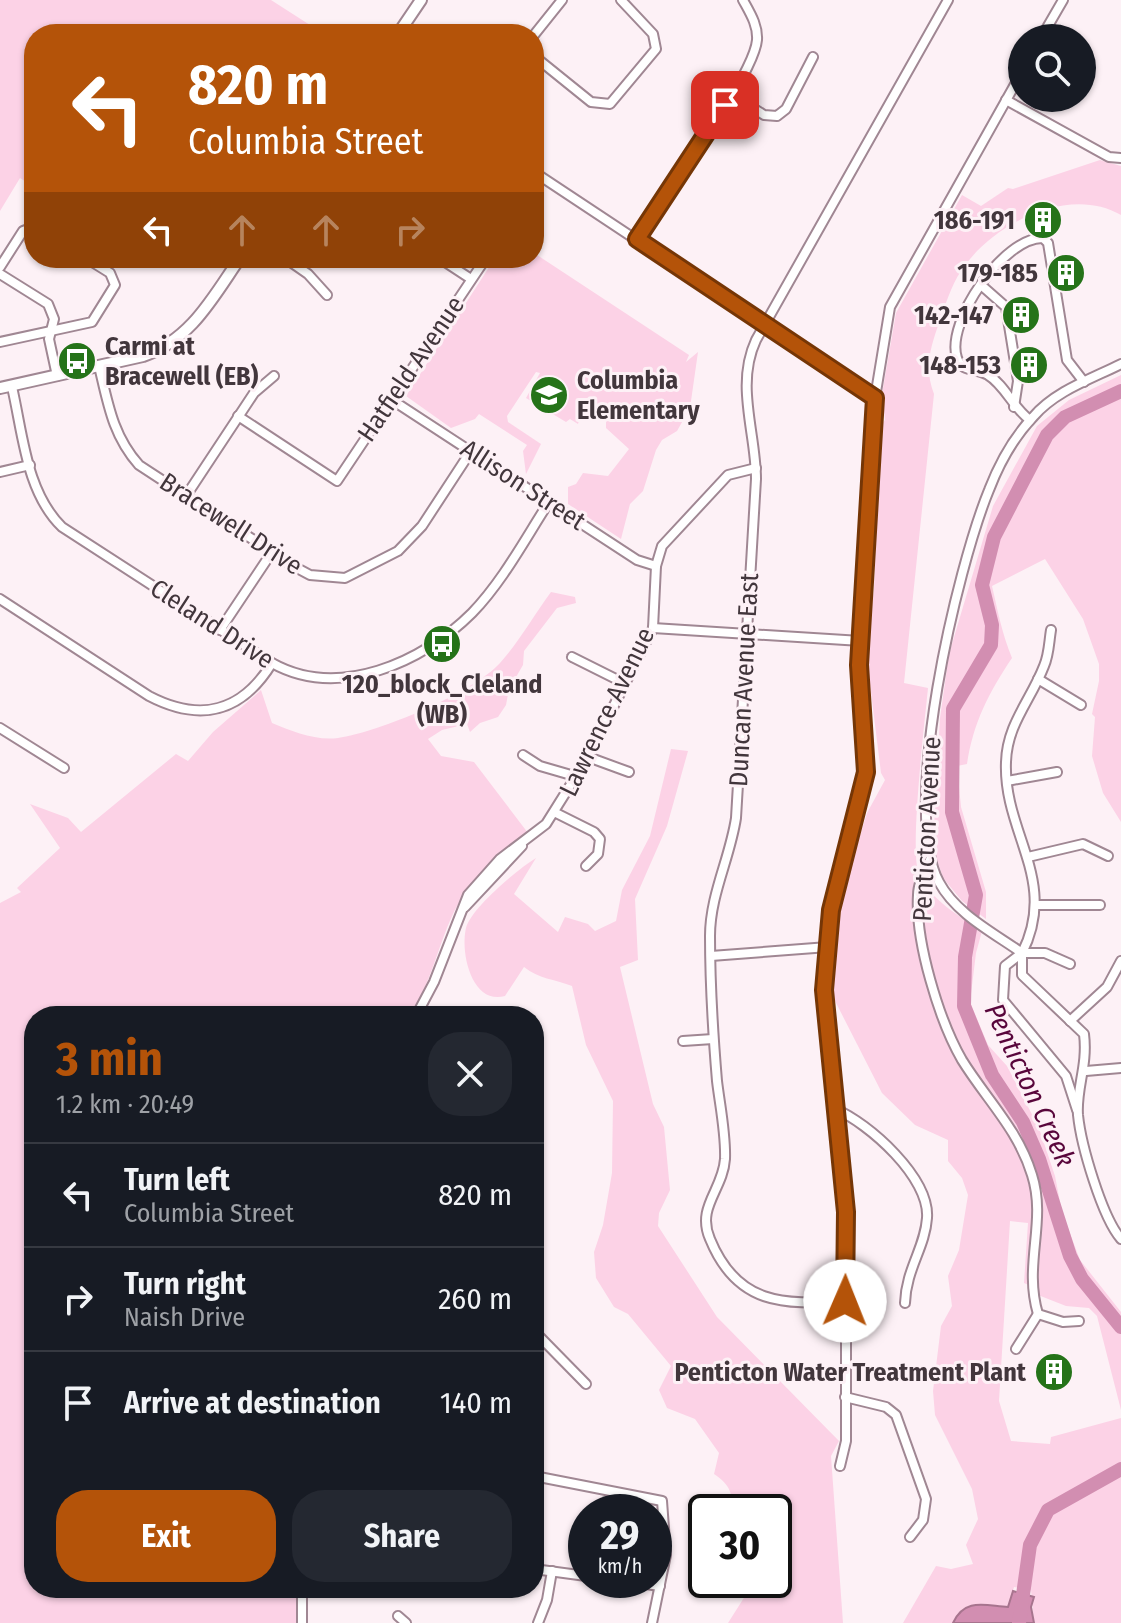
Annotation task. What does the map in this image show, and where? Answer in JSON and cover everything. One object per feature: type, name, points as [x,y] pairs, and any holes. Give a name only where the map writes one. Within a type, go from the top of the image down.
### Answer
[{"type":"street","points":[[405,24],[421,0]]},
{"type":"street","points":[[543,24],[562,0]]},
{"type":"street","points":[[544,64],[591,102],[610,104],[656,49],[653,34],[621,0]]},
{"type":"street","points":[[637,239],[755,53],[755,24],[743,0]]},
{"type":"street","name":"Duncan Avenue East","points":[[845,1301],[794,1304],[756,1295],[740,1284],[712,1244],[705,1212],[719,1183],[725,1158],[713,1039],[711,956],[713,909],[736,818],[756,468],[746,409],[752,349],[948,0]]},
{"type":"street","points":[[1049,24],[1063,0]]},
{"type":"street","points":[[731,94],[764,115],[777,116],[786,109],[813,57]]},
{"type":"street","points":[[840,1466],[846,1441],[846,1212],[824,990],[831,910],[866,772],[861,641],[875,398],[890,307],[1008,96]]},
{"type":"street","points":[[1006,100],[1109,157],[1121,158]]},
{"type":"street","points":[[544,179],[875,398]]},
{"type":"street","points":[[0,267],[24,231]]},
{"type":"street","points":[[1030,420],[1014,407],[989,375],[965,369],[958,363],[957,337],[981,285],[996,263],[1033,238],[1048,243],[1067,360],[1084,382]]},
{"type":"street","points":[[0,342],[92,322],[115,285],[110,273],[102,268]]},
{"type":"street","points":[[6,387],[155,352],[177,339],[198,318],[233,268]]},
{"type":"street","points":[[299,268],[327,295]]},
{"type":"street","points":[[454,268],[471,279]]},
{"type":"street","name":"Hatfield Avenue","points":[[238,416],[337,481],[479,268]]},
{"type":"street","points":[[0,274],[48,304],[54,319],[49,339],[57,376]]},
{"type":"street","points":[[981,285],[1006,307],[1018,381],[1014,407]]},
{"type":"street","name":"Penticton Avenue","points":[[1038,1314],[1031,1288],[1036,1192],[1016,1137],[962,1059],[940,1004],[918,922],[918,892],[930,860],[925,825],[940,665],[988,492],[1030,420],[1045,404],[1121,364]]},
{"type":"street","name":"Bracewell Drive","points":[[99,366],[113,426],[124,448],[139,465],[310,575],[345,578],[398,551],[422,526],[471,451]]},
{"type":"street","points":[[186,496],[254,393],[274,376]]},
{"type":"street","name":"Cleland Drive","points":[[6,387],[37,495],[48,514],[62,527],[272,663],[286,671],[321,679],[354,678],[390,665],[438,641],[485,598],[549,502]]},
{"type":"street","name":"Allison Street","points":[[392,400],[637,560],[656,566]]},
{"type":"street","points":[[0,472],[30,465]]},
{"type":"street","name":"Lawrence Avenue","points":[[423,1006],[465,907],[556,813],[578,777],[653,628],[656,566],[671,533],[728,475],[756,468]]},
{"type":"street","points":[[220,630],[272,552]]},
{"type":"street","points":[[0,599],[149,696],[174,708],[204,710],[236,702],[258,686],[272,663]]},
{"type":"street","points":[[653,628],[861,641]]},
{"type":"street","points":[[1051,630],[1047,659],[1010,733],[1007,781],[1028,857],[1037,905],[1034,928],[1022,953],[1022,975],[1084,1034],[1086,1071],[1078,1115]]},
{"type":"street","points":[[572,657],[626,684]]},
{"type":"street","points":[[1038,679],[1081,705]]},
{"type":"street","points":[[0,728],[64,768]]},
{"type":"street","points":[[523,755],[578,777]]},
{"type":"street","points":[[588,757],[629,772]]},
{"type":"street","points":[[1007,781],[1057,772]]},
{"type":"street","points":[[556,813],[594,832],[600,839],[598,854],[586,866]]},
{"type":"street","points":[[1028,857],[1083,844],[1108,856]]},
{"type":"street","points":[[930,860],[949,897],[966,914],[1022,953],[1045,953],[1070,964]]},
{"type":"street","points":[[1037,905],[1100,905]]},
{"type":"street","points":[[711,956],[828,947]]},
{"type":"street","points":[[1022,953],[1005,966],[1003,1000],[1066,1076],[1101,1203],[1121,1239]]},
{"type":"street","points":[[1070,1021],[1107,987],[1121,961]]},
{"type":"street","points":[[683,1041],[713,1039]]},
{"type":"street","points":[[1086,1071],[1121,1068]]},
{"type":"street","points":[[835,1109],[860,1120],[908,1170],[923,1192],[927,1217],[906,1279],[905,1303]]},
{"type":"street","points":[[1016,1349],[1038,1314],[1063,1322],[1079,1321]]},
{"type":"street","points":[[544,1341],[586,1384]]},
{"type":"street","points":[[845,1397],[886,1407],[896,1415],[926,1499],[923,1520],[910,1537]]},
{"type":"street","points":[[544,1478],[626,1494]]},
{"type":"street","points":[[544,1570],[568,1573]]},
{"type":"street","points":[[538,1623],[547,1600],[552,1571]]},
{"type":"street","points":[[302,1598],[302,1623]]},
{"type":"street","points":[[652,1623],[657,1598]]},
{"type":"street","points":[[398,1616],[406,1623]]},
{"type":"shaded area","points":[[0,0],[271,0],[308,24],[24,24],[24,181],[20,178],[0,211]]},
{"type":"shaded area","points":[[1100,160],[1121,166],[1121,215],[1100,207],[1078,204],[1032,214],[991,238],[974,254],[948,296],[929,358],[929,376],[934,394],[904,683],[928,688],[917,814],[916,861],[919,874],[938,900],[982,931],[970,1002],[988,1045],[1007,1066],[1039,1128],[1055,1176],[1062,1212],[1080,1260],[1121,1312],[1121,1410],[1097,1316],[1089,1308],[1066,1306],[1038,1295],[1037,1289],[1024,1283],[1028,1223],[1010,1221],[999,1401],[1011,1441],[1050,1444],[1051,1437],[1121,1418],[1121,1623],[1034,1623],[1031,1590],[1014,1587],[1008,1608],[970,1606],[953,1623],[903,1623],[936,1566],[951,1569],[973,1564],[966,1545],[978,1519],[972,1489],[935,1415],[933,1391],[941,1326],[952,1306],[948,1276],[959,1250],[968,1195],[962,1178],[948,1161],[948,1140],[915,1125],[882,1093],[832,995],[838,912],[845,883],[867,813],[885,780],[881,773],[866,652],[874,588],[881,425],[885,420],[882,394],[896,313],[962,195],[981,206],[1008,188],[1013,189]]},
{"type":"shaded area","name":"Columbia Elementary","points":[[544,260],[689,355],[686,362],[698,352],[690,408],[677,431],[662,440],[656,450],[643,491],[630,504],[621,539],[568,504],[568,487],[576,484],[583,473],[608,476],[629,449],[606,428],[606,419],[580,417],[578,424],[570,419],[566,422],[526,398],[540,373],[536,372],[507,416],[508,422],[541,444],[526,474],[523,451],[527,445],[479,414],[475,419],[451,428],[406,396],[489,268],[544,268]]},
{"type":"shaded area","points":[[1121,375],[1121,822],[1103,793],[1092,756],[1095,717],[1092,714],[1099,664],[1083,619],[1045,559],[992,586],[1012,658],[983,708],[967,764],[957,766],[961,807],[986,892],[986,919],[962,901],[943,878],[933,847],[940,718],[949,654],[993,506],[1037,426],[1069,400]]},
{"type":"shaded area","points":[[551,592],[575,597],[576,603],[557,608],[524,651],[523,665],[498,717],[480,723],[470,732],[467,724],[442,730],[428,739],[441,756],[474,762],[528,833],[477,881],[460,903],[447,927],[416,1006],[24,1006],[24,1598],[297,1598],[296,1623],[0,1623],[0,903],[21,892],[17,888],[60,848],[30,804],[68,818],[81,832],[176,754],[188,761],[213,732],[261,690],[272,723],[312,737],[338,738],[400,720],[469,687],[500,663]]},
{"type":"shaded area","points":[[671,749],[688,751],[667,826],[635,899],[638,960],[620,967],[653,1104],[664,1127],[670,1190],[659,1213],[658,1226],[717,1317],[839,1441],[831,1456],[843,1623],[728,1623],[744,1598],[792,1598],[792,1494],[730,1494],[724,1482],[714,1474],[719,1453],[695,1419],[667,1408],[659,1390],[671,1366],[628,1314],[614,1307],[596,1278],[594,1252],[603,1225],[612,1173],[613,1101],[586,1045],[572,986],[524,967],[505,996],[494,997],[484,993],[477,985],[467,963],[465,938],[470,920],[496,890],[536,858],[514,894],[558,932],[565,917],[588,924],[595,931],[616,921],[622,890],[650,836]]},
{"type":"shaded area","points":[[1013,1591],[1034,1597],[1031,1607],[1034,1623],[953,1623],[970,1606],[1008,1607]]},
{"type":"waterway","name":"Penticton Creek","points":[[1121,391],[1065,417],[1047,435],[994,537],[982,585],[992,625],[991,645],[953,709],[952,812],[976,895],[965,957],[964,1006],[992,1075],[1023,1122],[1039,1159],[1070,1256],[1082,1279],[1121,1327]]},
{"type":"waterway","name":"Penticton Creek","points":[[1019,1623],[1030,1545],[1048,1510],[1121,1469]]},
{"type":"place","name":"186-191","points":[[1043,220]]},
{"type":"place","name":"179-185","points":[[1066,273]]},
{"type":"place","name":"142-147","points":[[1021,315]]},
{"type":"place","name":"Carmi at Bracewell (EB)","points":[[77,361]]},
{"type":"place","name":"148-153","points":[[1029,365]]},
{"type":"place","name":"Columbia Elementary","points":[[549,395]]},
{"type":"place","name":"120_block_Cleland (WB)","points":[[442,644]]},
{"type":"place","name":"Penticton Water Treatment Plant","points":[[1054,1372]]},
{"type":"route","points":[[725,105],[637,239],[875,398],[859,665],[866,772],[831,910],[824,990],[846,1212],[845,1301]]}]
